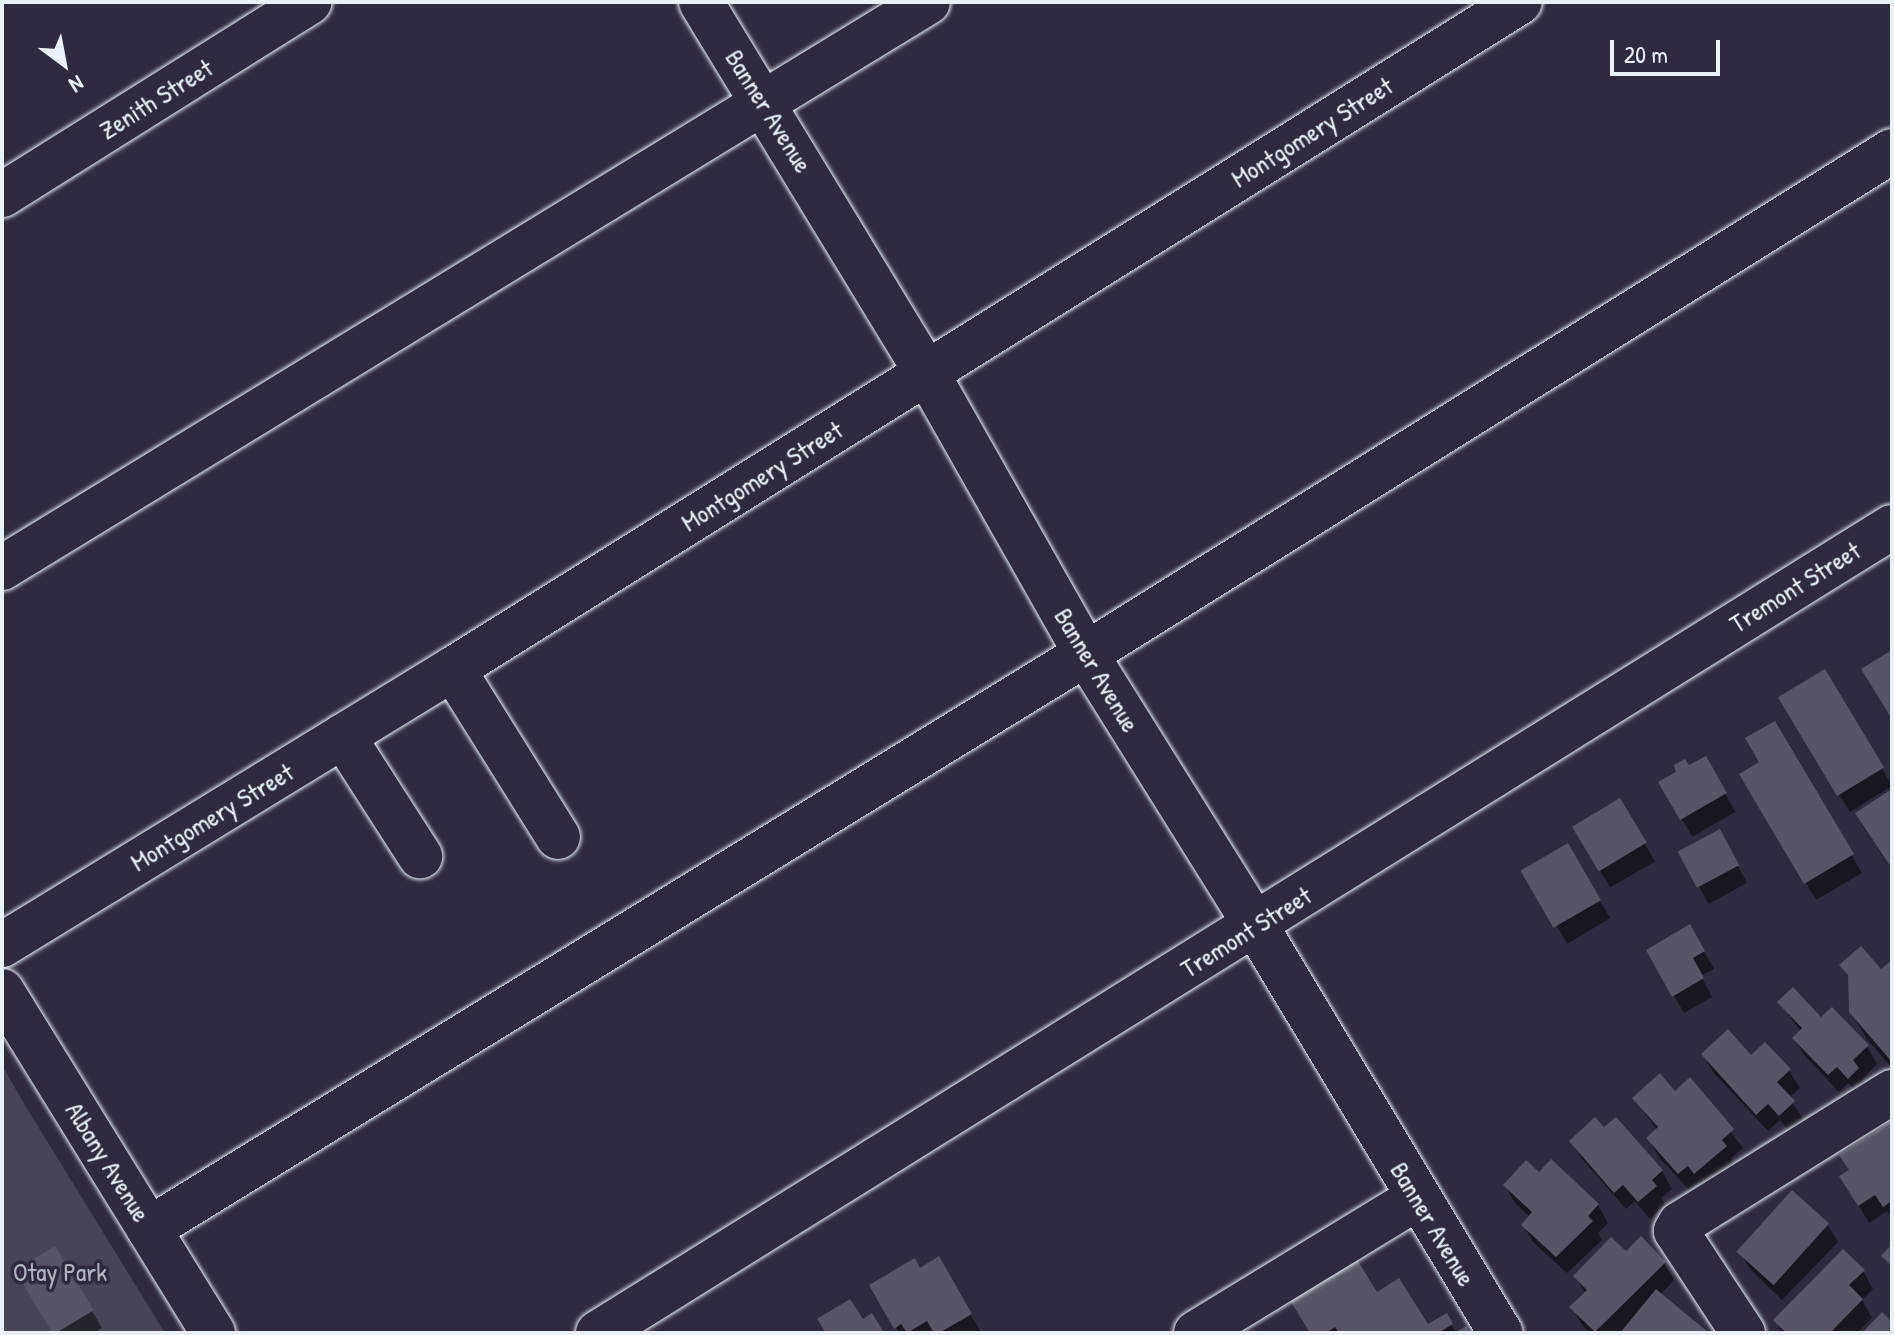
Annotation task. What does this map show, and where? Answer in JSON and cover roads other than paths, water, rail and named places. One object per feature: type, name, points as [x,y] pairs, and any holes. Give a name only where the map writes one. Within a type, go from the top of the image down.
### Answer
[{"type":"street","name":"Zenith Street","points":[[2,195],[310,2]]},
{"type":"street","name":"Banner Avenue","points":[[701,2],[766,104],[927,373],[1086,654],[1256,926],[1501,1333]]},
{"type":"street","points":[[2,568],[766,104],[928,2]]},
{"type":"street","name":"Montgomery Street","points":[[2,945],[453,669],[1520,2]]},
{"type":"street","points":[[149,1229],[1086,654],[1892,151]]},
{"type":"street","name":"Tremont Street","points":[[598,1333],[1256,926],[1892,527]]},
{"type":"street","points":[[453,669],[558,837]]},
{"type":"street","points":[[343,736],[420,856]]},
{"type":"street","name":"Albany Avenue","points":[[2,991],[213,1333]]},
{"type":"street","points":[[1743,1333],[1676,1231],[1680,1224],[1892,1092]]},
{"type":"street","points":[[1196,1333],[1417,1198]]},
{"type":"park label","name":"Otay Park","points":[[60,1272]]}]
